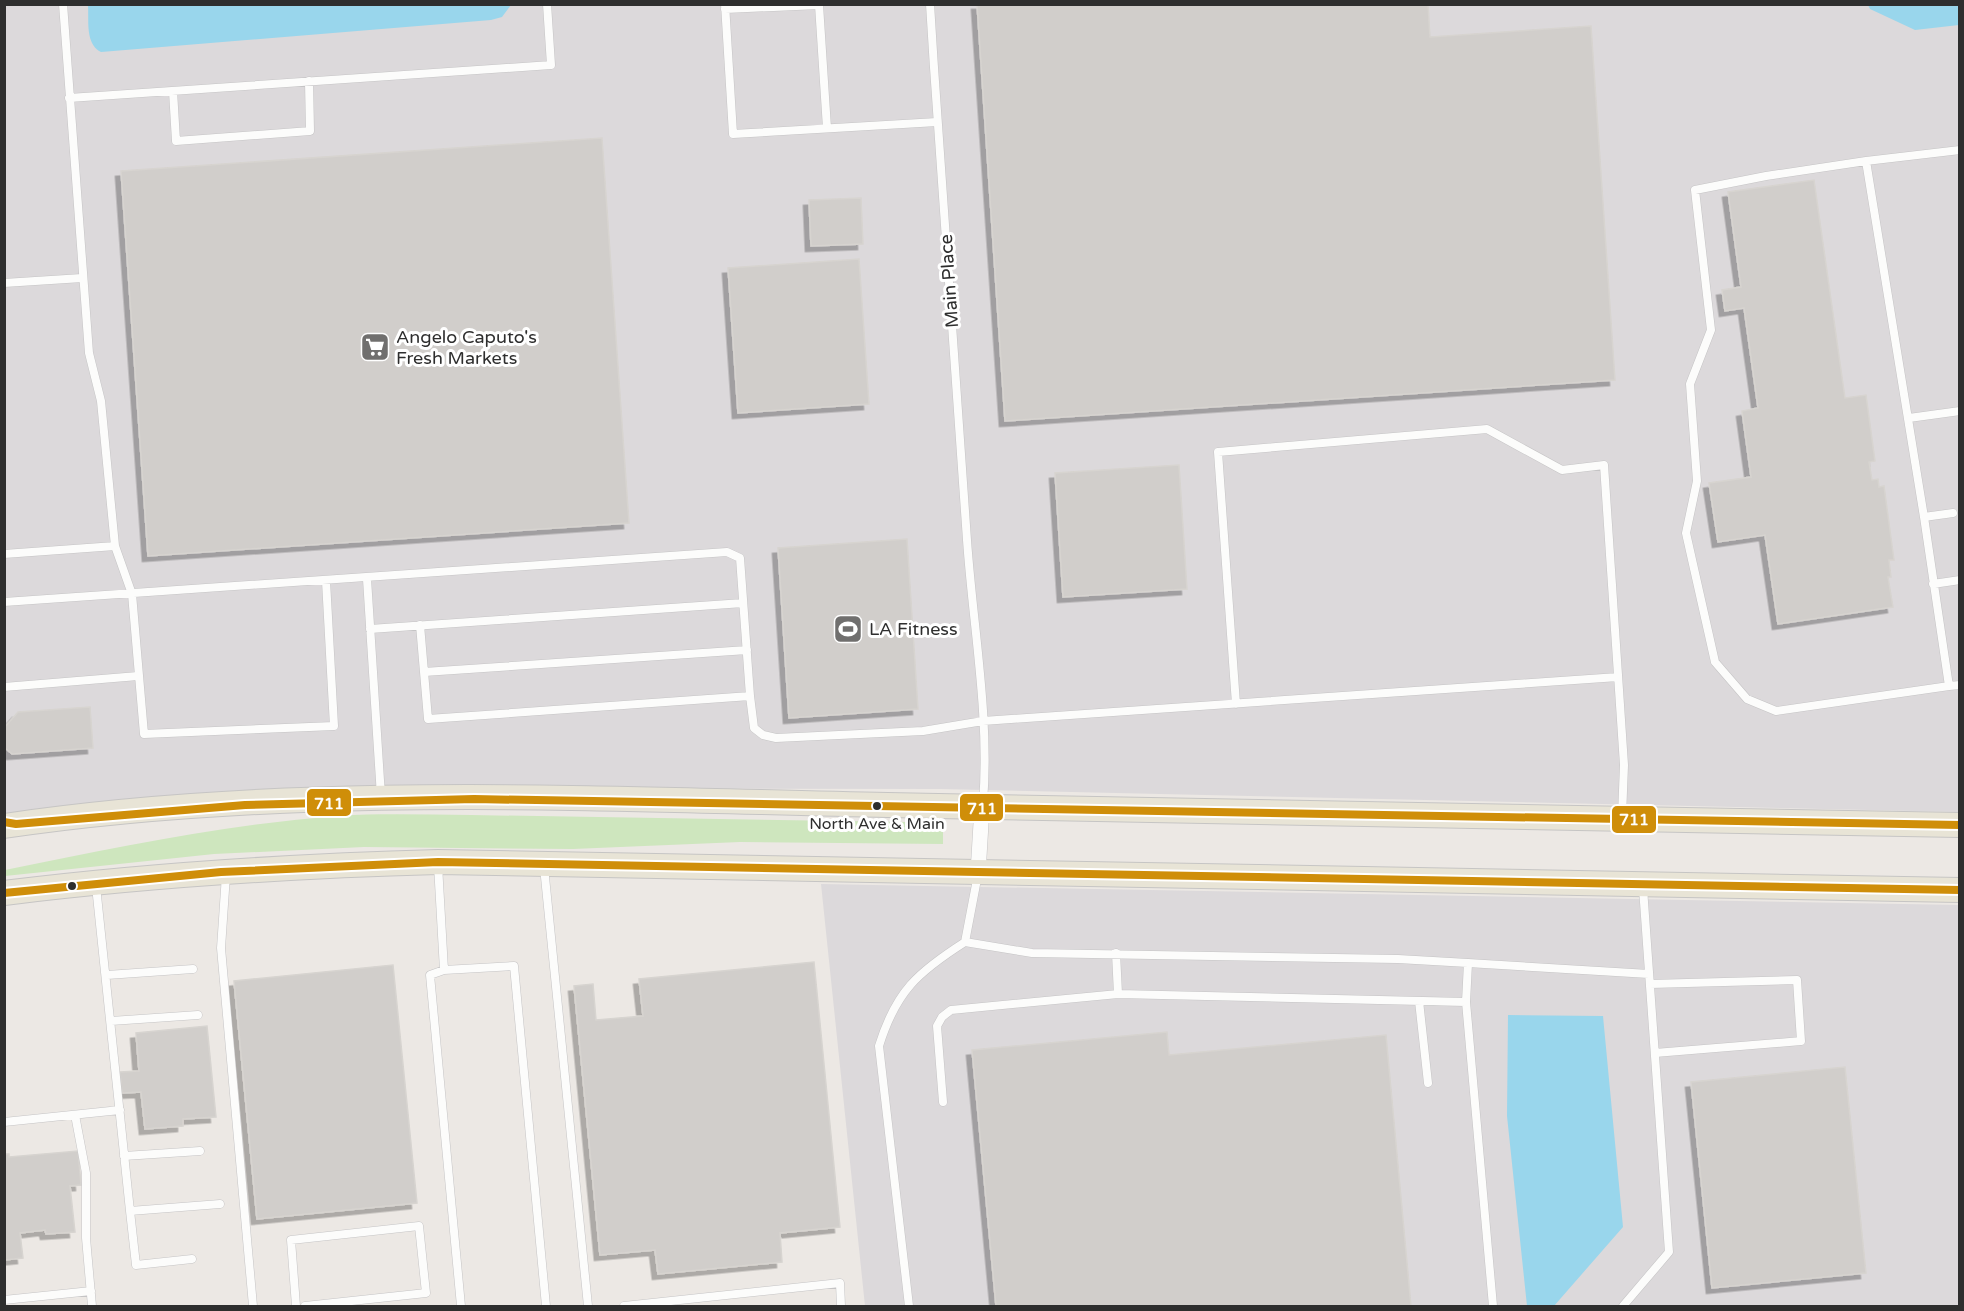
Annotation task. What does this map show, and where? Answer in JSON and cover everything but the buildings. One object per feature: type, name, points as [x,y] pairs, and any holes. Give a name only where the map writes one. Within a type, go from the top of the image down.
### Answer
[{"type":"main road","points":[[8,824],[108,813],[247,803],[540,797],[1959,825]]},
{"type":"main road","points":[[4,893],[96,882],[227,871],[438,862],[1959,890]]},
{"type":"street","points":[[978,873],[982,807]]},
{"type":"lane","points":[[63,4],[89,352],[102,412],[115,546],[132,594],[144,735],[334,726],[326,581]]},
{"type":"lane","points":[[69,98],[551,65],[547,4]]},
{"type":"lane","name":"Main Place","points":[[930,4],[969,558],[983,721],[985,773],[982,807]]},
{"type":"lane","points":[[827,128],[819,5],[725,7],[733,134],[937,122]]},
{"type":"lane","points":[[173,91],[176,141],[310,130],[309,81]]},
{"type":"lane","points":[[1959,150],[1766,176],[1695,190],[1711,330],[1690,384],[1697,481],[1686,533],[1715,662],[1748,699],[1776,711],[1959,685]]},
{"type":"lane","points":[[1866,161],[1909,418],[1949,686]]},
{"type":"lane","points":[[4,283],[82,278]]},
{"type":"lane","points":[[1909,418],[1959,411]]},
{"type":"lane","points":[[1236,704],[1218,452],[1487,429],[1562,470],[1604,465],[1624,765],[1621,819]]},
{"type":"lane","points":[[1924,517],[1957,513]]},
{"type":"lane","points":[[4,554],[115,546]]},
{"type":"lane","points":[[4,602],[367,579],[727,552],[740,558],[754,728],[763,735],[776,738],[923,731],[983,721],[1618,677]]},
{"type":"lane","points":[[367,579],[381,799]]},
{"type":"lane","points":[[1934,584],[1959,580]]},
{"type":"lane","points":[[370,628],[743,603]]},
{"type":"lane","points":[[420,625],[428,719],[750,696]]},
{"type":"lane","points":[[424,672],[747,650]]},
{"type":"lane","points":[[4,687],[138,676]]},
{"type":"lane","points":[[438,862],[444,970]]},
{"type":"lane","points":[[544,865],[588,1306]]},
{"type":"lane","points":[[227,871],[220,948],[253,1306]]},
{"type":"lane","points":[[964,942],[978,873]]},
{"type":"lane","points":[[96,882],[136,1264],[192,1259]]},
{"type":"lane","points":[[1623,1306],[1669,1252],[1642,885]]},
{"type":"lane","points":[[909,1306],[879,1046],[888,1019],[903,992],[929,965],[964,942],[1032,953],[1116,952],[1398,959],[1649,974]]},
{"type":"lane","points":[[1116,952],[1118,994]]},
{"type":"lane","points":[[1468,963],[1466,1002],[1493,1306]]},
{"type":"lane","points":[[461,1306],[430,975],[444,970],[514,966],[546,1306]]},
{"type":"lane","points":[[107,975],[193,969]]},
{"type":"lane","points":[[1650,984],[1797,980],[1801,1041],[1654,1053]]},
{"type":"lane","points":[[943,1102],[937,1026],[942,1017],[951,1010],[1118,994],[1466,1002]]},
{"type":"lane","points":[[1419,1001],[1428,1083]]},
{"type":"lane","points":[[111,1021],[198,1015]]},
{"type":"lane","points":[[4,1122],[120,1110]]},
{"type":"lane","points":[[75,1114],[86,1173],[86,1238],[92,1306]]},
{"type":"lane","points":[[124,1156],[200,1151]]},
{"type":"lane","points":[[130,1211],[220,1204]]},
{"type":"lane","points":[[296,1306],[291,1240],[419,1226],[426,1293],[305,1306]]},
{"type":"lane","points":[[624,1306],[840,1283],[842,1306]]},
{"type":"lane","points":[[4,1300],[91,1291]]},
{"type":"shaded area","points":[[4,5],[1959,5],[1959,812],[941,789],[394,788],[5,818]]},
{"type":"shaded area","points":[[821,884],[1959,905],[1959,1306],[865,1306]]},
{"type":"green space","points":[[356,815],[907,822],[925,824],[943,831],[943,844],[740,842],[573,849],[364,847],[214,854],[5,876],[5,870],[87,853],[255,825]]},
{"type":"water","points":[[88,4],[511,5],[502,17],[491,20],[101,52],[92,44],[90,38]]},
{"type":"water","points":[[1868,5],[1959,5],[1959,25],[1915,30],[1870,9]]},
{"type":"water","points":[[1508,1015],[1603,1016],[1623,1227],[1554,1306],[1527,1306],[1507,1116]]},
{"type":"transit line","name":"711","points":[[4,822],[16,824],[245,805],[474,799],[1960,825]]},
{"type":"transit line","name":"711","points":[[4,893],[221,872],[438,862],[1960,890]]},
{"type":"place","name":"Angelo Caputo's Fresh Markets","points":[[375,347]]},
{"type":"place","name":"LA Fitness","points":[[848,629]]},
{"type":"place","name":"North Ave & Main","points":[[877,806]]}]
